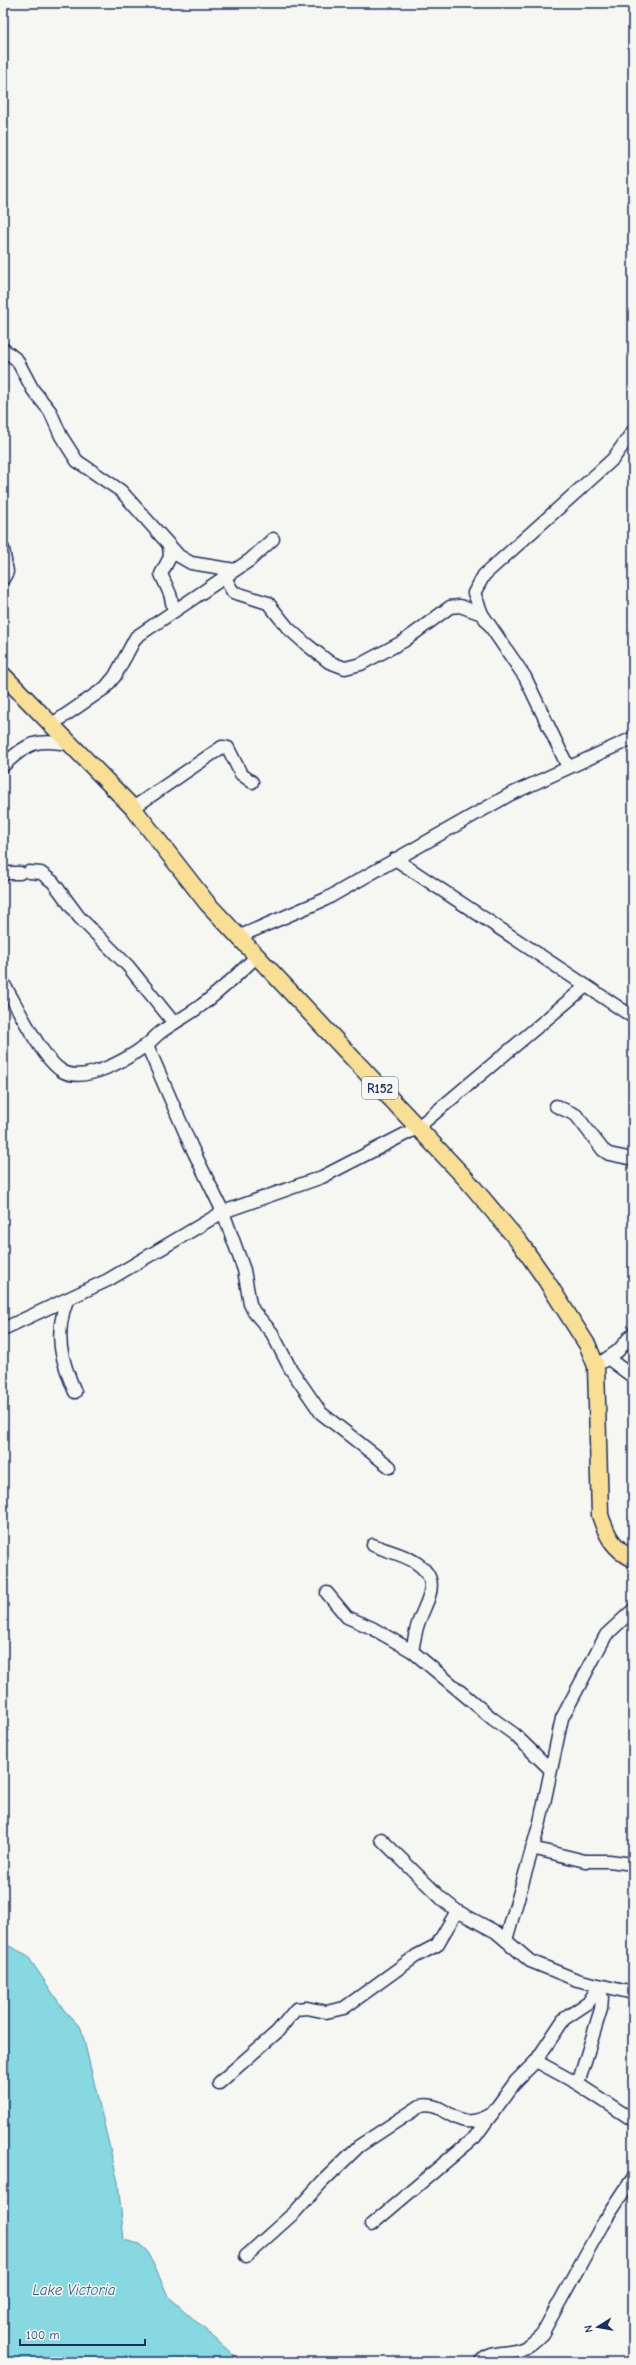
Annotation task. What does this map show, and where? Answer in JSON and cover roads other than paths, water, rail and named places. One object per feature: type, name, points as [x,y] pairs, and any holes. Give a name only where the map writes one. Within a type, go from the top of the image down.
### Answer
[{"type":"main road","name":"R152","points":[[3,675],[133,808],[188,881],[256,957],[467,1180],[520,1243],[588,1346],[602,1363],[600,1515],[607,1534],[619,1552],[633,1559]]},
{"type":"street","points":[[3,350],[17,360],[33,390],[50,411],[61,436],[76,461],[121,491],[179,556],[191,563],[235,570]]},
{"type":"street","points":[[568,767],[525,677],[482,614],[474,593],[484,575],[613,459],[633,431]]},
{"type":"street","points":[[51,725],[105,688],[115,676],[136,637],[256,555],[273,539]]},
{"type":"street","points":[[169,546],[170,557],[161,574],[170,594],[174,611]]},
{"type":"street","points":[[3,549],[7,572],[3,579]]},
{"type":"street","points":[[224,576],[233,592],[268,603],[288,628],[320,656],[329,662],[345,668],[361,664],[404,641],[450,607],[460,606],[482,614]]},
{"type":"street","points":[[238,937],[326,899],[501,800],[568,767],[633,738]]},
{"type":"street","points":[[3,766],[21,750],[41,741],[72,745]]},
{"type":"street","points":[[133,808],[222,747],[228,748],[244,778],[252,782]]},
{"type":"street","points":[[395,859],[633,1017]]},
{"type":"street","points":[[3,873],[41,873],[54,882],[79,917],[128,966],[174,1023]]},
{"type":"street","points":[[3,983],[39,1045],[54,1064],[67,1074],[74,1076],[85,1075],[120,1061],[146,1046],[174,1023],[206,1002],[256,957]]},
{"type":"street","points":[[3,1329],[67,1300],[148,1258],[223,1212],[322,1177],[417,1128],[586,986]]},
{"type":"street","points":[[146,1046],[188,1140],[223,1212],[244,1270],[250,1304],[278,1342],[290,1368],[303,1390],[321,1414],[390,1467]]},
{"type":"street","points":[[556,1106],[576,1115],[603,1150],[609,1154],[633,1159]]},
{"type":"street","points":[[67,1300],[61,1318],[59,1340],[66,1369],[75,1392]]},
{"type":"street","points":[[633,1333],[602,1363],[633,1377]]},
{"type":"street","points":[[372,1545],[415,1562],[428,1574],[432,1583],[431,1593],[418,1625],[412,1651]]},
{"type":"street","points":[[326,1593],[347,1617],[372,1628],[412,1651],[493,1719],[514,1734],[550,1770]]},
{"type":"street","points":[[506,1940],[543,1807],[562,1718],[586,1675],[598,1647],[614,1626],[633,1610]]},
{"type":"street","points":[[381,1839],[429,1888],[457,1911],[506,1940],[530,1961],[553,1972],[598,1988],[633,1993]]},
{"type":"street","points":[[532,1848],[585,1861],[610,1861],[633,1864]]},
{"type":"street","points":[[219,2083],[277,2032],[296,2009],[307,2008],[326,2012],[340,2010],[416,1956],[437,1945],[457,1911]]},
{"type":"street","points":[[371,2225],[475,2137],[516,2081],[536,2062],[564,2019],[588,2003],[598,1988]]},
{"type":"street","points":[[578,2084],[601,2009],[602,1997],[598,1988]]},
{"type":"street","points":[[536,2062],[578,2084],[633,2120]]},
{"type":"street","points":[[246,2256],[295,2212],[322,2182],[359,2146],[420,2106],[429,2104],[435,2106],[459,2120],[468,2122],[478,2121],[493,2113]]},
{"type":"street","points":[[480,2362],[489,2355],[521,2350],[532,2344],[542,2334],[602,2226],[633,2178]]},
{"type":"water","name":"Lake Victoria","points":[[3,1943],[27,1955],[64,2010],[81,2028],[118,2182],[124,2240],[140,2244],[147,2250],[168,2296],[241,2362],[3,2362]]}]
